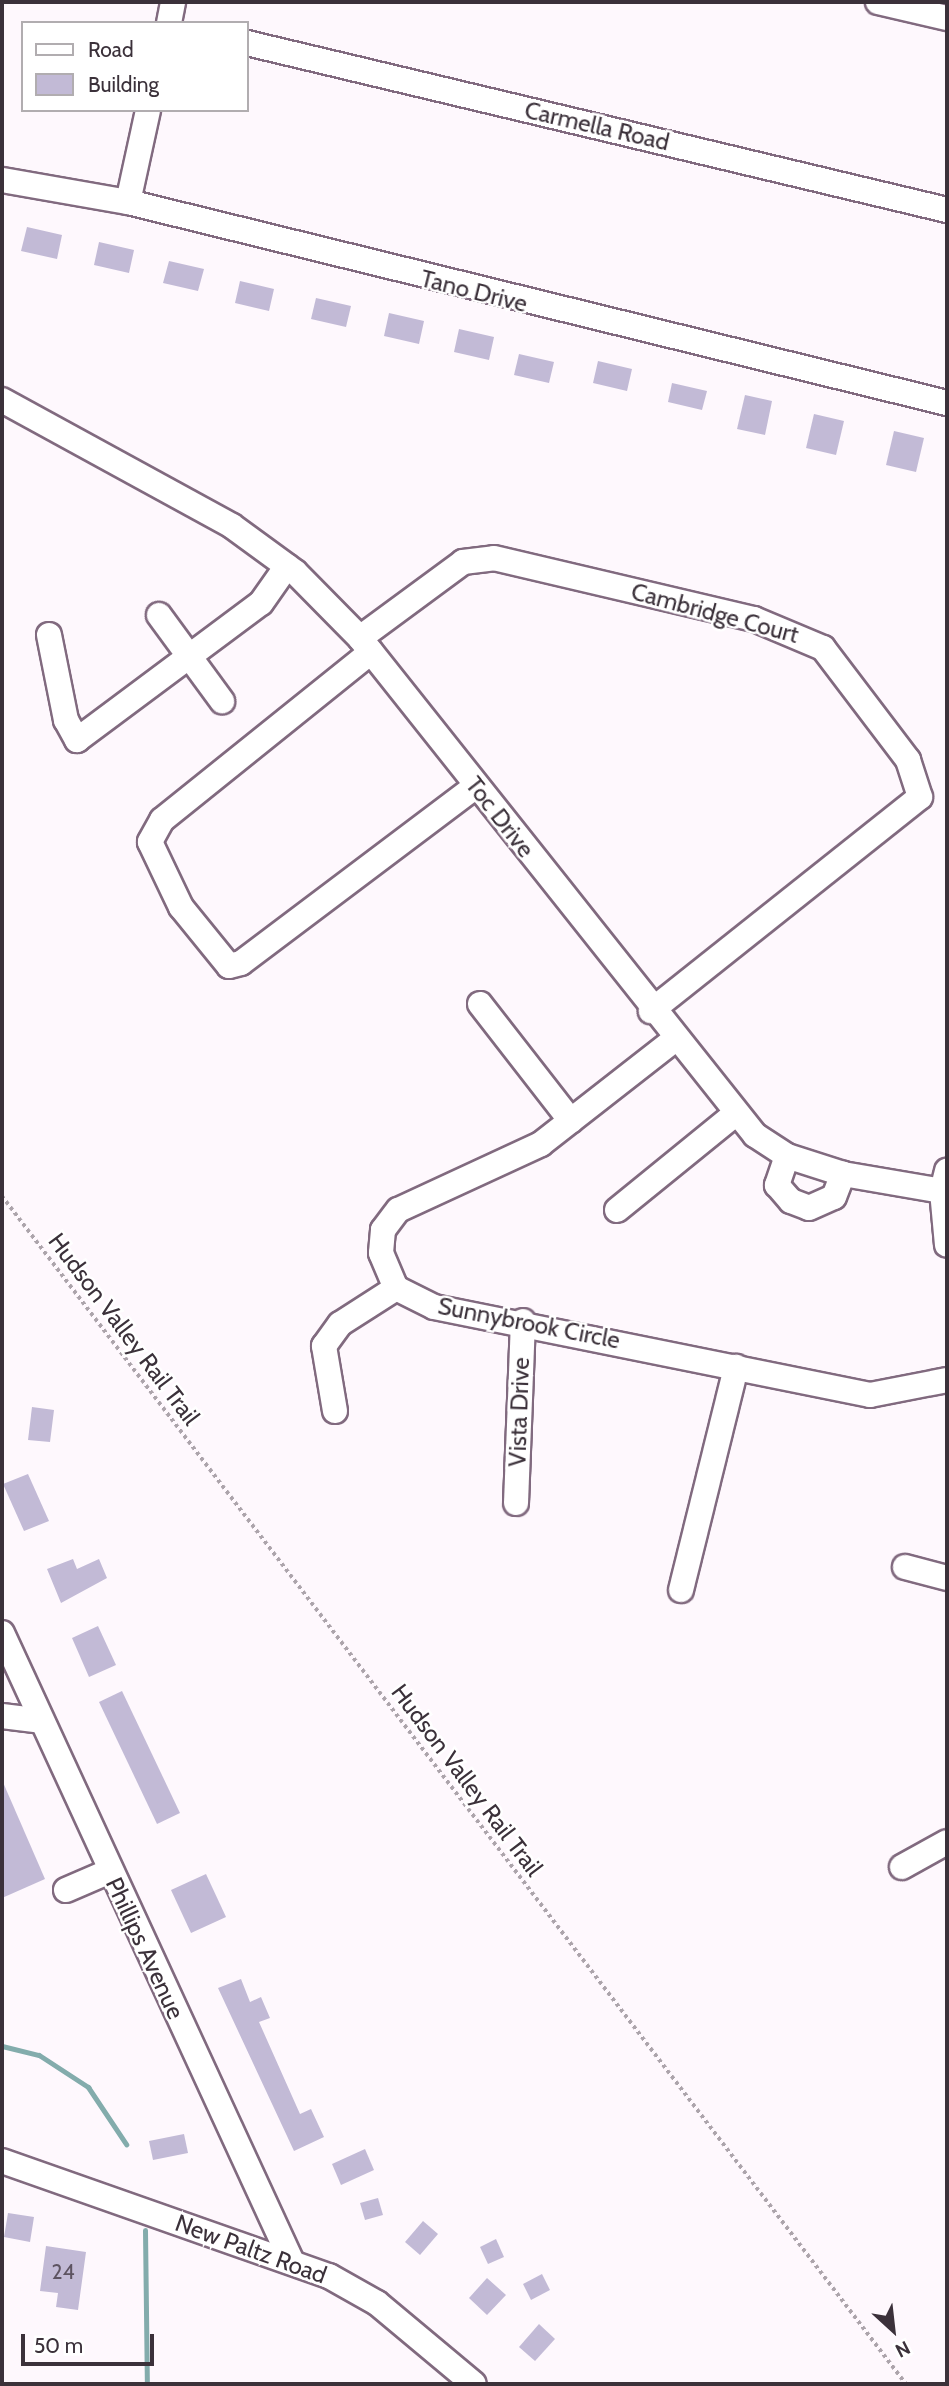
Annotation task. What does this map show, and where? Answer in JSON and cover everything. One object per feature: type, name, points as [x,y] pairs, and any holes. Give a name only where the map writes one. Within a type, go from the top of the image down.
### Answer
[{"type":"street","points":[[169,21],[173,2]]},
{"type":"street","points":[[878,2],[947,18]]},
{"type":"street","name":"Carmella Road","points":[[248,43],[947,210]]},
{"type":"street","points":[[128,202],[148,112]]},
{"type":"street","name":"Tano Drive","points":[[2,180],[128,202],[947,402]]},
{"type":"street","name":"Toc Drive","points":[[2,400],[232,526],[287,566],[365,645],[735,1114],[787,1156],[843,1174],[945,1181],[947,1245]]},
{"type":"street","name":"Cambridge Court","points":[[365,645],[452,568],[494,558],[754,619],[822,648],[908,760],[920,797],[652,1011]]},
{"type":"street","points":[[49,635],[66,720],[77,740],[261,603],[287,566]]},
{"type":"street","points":[[159,615],[222,701]]},
{"type":"street","points":[[365,645],[162,820],[150,842],[181,906],[229,966],[241,964],[476,786]]},
{"type":"street","points":[[480,1004],[571,1121]]},
{"type":"street","points":[[335,1411],[324,1346],[340,1324],[396,1288],[381,1253],[383,1230],[398,1210],[510,1163],[571,1121],[674,1040]]},
{"type":"street","points":[[617,1210],[735,1114]]},
{"type":"street","points":[[787,1156],[777,1185],[791,1201],[809,1208],[834,1197],[843,1174]]},
{"type":"street","name":"Sunnybrook Circle","points":[[396,1288],[434,1307],[523,1321],[870,1395],[947,1380]]},
{"type":"street","name":"Vista Drive","points":[[516,1503],[523,1321]]},
{"type":"street","points":[[681,1590],[736,1367]]},
{"type":"street","points":[[905,1567],[947,1578]]},
{"type":"street","name":"Phillips Avenue","points":[[2,1633],[291,2260]]},
{"type":"street","points":[[2,1716],[41,1721]]},
{"type":"street","points":[[902,1867],[947,1842]]},
{"type":"street","points":[[66,1890],[110,1871]]},
{"type":"street","name":"New Paltz Road","points":[[2,2161],[291,2260],[377,2303],[474,2384]]},
{"type":"path","name":"Hudson Valley Rail Trail","points":[[2,1196],[906,2384]]},
{"type":"building","points":[[27,227],[62,235],[57,259],[21,251]]},
{"type":"building","points":[[99,242],[134,250],[129,273],[94,265]]},
{"type":"building","points":[[169,261],[204,269],[198,291],[163,283]]},
{"type":"building","points":[[240,281],[274,289],[269,311],[235,303]]},
{"type":"building","points":[[316,298],[351,306],[346,327],[311,319]]},
{"type":"building","points":[[389,313],[424,321],[419,344],[384,336]]},
{"type":"building","points":[[459,329],[494,337],[489,360],[454,352]]},
{"type":"building","points":[[519,354],[554,362],[549,383],[514,375]]},
{"type":"building","points":[[598,361],[632,369],[627,391],[593,383]]},
{"type":"building","points":[[672,383],[707,391],[702,410],[668,402]]},
{"type":"building","points":[[745,395],[772,401],[765,435],[737,429]]},
{"type":"building","points":[[814,414],[844,421],[836,455],[806,448]]},
{"type":"building","points":[[894,431],[924,438],[916,472],[886,465]]},
{"type":"building","points":[[32,1407],[54,1410],[50,1442],[28,1440]]},
{"type":"building","points":[[28,1474],[49,1521],[24,1531],[3,1484]]},
{"type":"building","points":[[73,1559],[77,1569],[99,1559],[107,1578],[61,1603],[47,1569]]},
{"type":"building","points":[[98,1626],[116,1665],[89,1677],[72,1638]]},
{"type":"building","points":[[122,1691],[180,1813],[157,1824],[99,1702]]},
{"type":"building","points":[[2,1780],[45,1879],[2,1898]]},
{"type":"building","points":[[206,1874],[226,1917],[191,1933],[171,1890]]},
{"type":"building","points":[[241,1979],[250,2002],[261,1997],[270,2018],[259,2022],[300,2114],[311,2109],[324,2137],[294,2151],[218,1988]]},
{"type":"building","points":[[184,2134],[188,2153],[153,2160],[149,2141]]},
{"type":"building","points":[[365,2149],[374,2170],[341,2185],[332,2164]]},
{"type":"building","points":[[378,2198],[383,2215],[365,2220],[360,2203]]},
{"type":"building","points":[[8,2213],[34,2217],[30,2242],[4,2237]]},
{"type":"building","points":[[423,2221],[438,2234],[420,2255],[405,2242]]},
{"type":"building","points":[[496,2239],[504,2257],[488,2264],[480,2247]]},
{"type":"building","points":[[46,2246],[86,2252],[78,2310],[56,2307],[58,2293],[40,2291]]},
{"type":"building","points":[[542,2274],[550,2290],[531,2300],[523,2284]]},
{"type":"building","points":[[487,2278],[506,2295],[487,2315],[469,2298]]},
{"type":"building","points":[[539,2324],[555,2339],[535,2361],[519,2347]]},
{"type":"waterway","points":[[2,2046],[39,2055],[88,2087],[126,2144]]},
{"type":"waterway","points":[[145,2230],[147,2384]]}]
